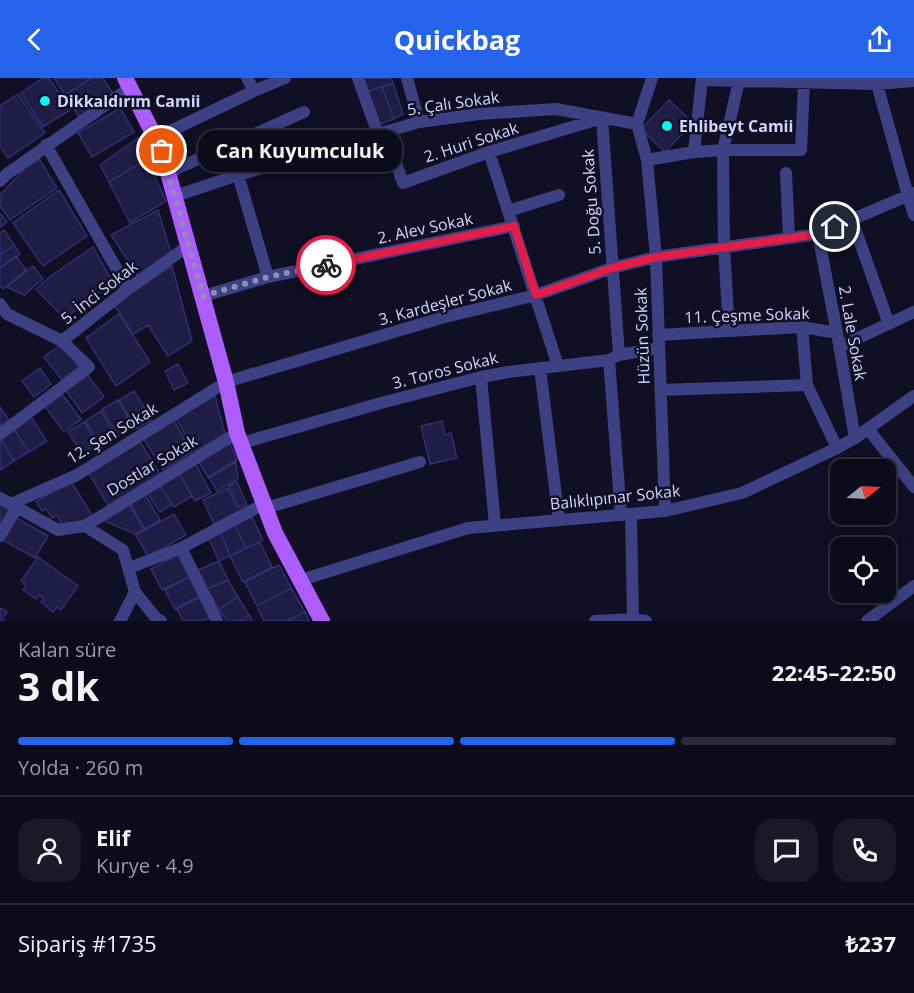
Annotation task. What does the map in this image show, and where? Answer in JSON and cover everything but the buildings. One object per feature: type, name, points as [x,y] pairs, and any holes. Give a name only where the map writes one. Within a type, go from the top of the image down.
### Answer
[{"type":"main road","points":[[128,83],[162,151],[169,172],[240,438],[275,533],[322,621]]},
{"type":"street","points":[[248,78],[254,92]]},
{"type":"street","points":[[156,138],[285,78]]},
{"type":"street","points":[[358,78],[382,133]]},
{"type":"street","points":[[407,78],[419,122]]},
{"type":"street","points":[[637,124],[652,78]]},
{"type":"street","points":[[694,152],[703,79],[877,84],[914,81]]},
{"type":"street","points":[[729,331],[724,247],[723,150],[739,81]]},
{"type":"street","points":[[2,175],[46,146],[128,83]]},
{"type":"street","points":[[647,160],[694,152],[723,150],[801,150],[804,83]]},
{"type":"street","points":[[877,84],[911,195],[914,215]]},
{"type":"street","name":"5. Çalı Sokak","points":[[175,196],[238,175],[419,122],[479,114],[556,109],[637,124]]},
{"type":"street","points":[[169,172],[304,111]]},
{"type":"street","name":"2. Huri Sokak","points":[[382,133],[403,183],[489,152],[602,118]]},
{"type":"street","name":"5. Doğu Sokak","points":[[602,118],[612,268],[614,358],[626,515],[640,620]]},
{"type":"street","name":"Hüzün Sokak","points":[[637,124],[647,160],[656,257],[665,512]]},
{"type":"street","points":[[46,146],[128,289]]},
{"type":"street","points":[[489,152],[558,366]]},
{"type":"street","points":[[786,173],[789,238]]},
{"type":"street","points":[[238,175],[268,277]]},
{"type":"street","points":[[508,211],[560,195]]},
{"type":"street","name":"3. Kardeşler Sokak","points":[[226,382],[441,318],[536,295],[612,268],[656,257],[818,234],[911,195]]},
{"type":"street","points":[[852,220],[889,324]]},
{"type":"street","name":"2. Alev Sokak","points":[[203,296],[268,277],[514,226]]},
{"type":"street","name":"2. Lale Sokak","points":[[818,234],[855,438]]},
{"type":"street","name":"5. İnci Sokak","points":[[0,434],[89,367],[62,341],[188,246]]},
{"type":"street","points":[[839,347],[914,312]]},
{"type":"street","points":[[2,313],[62,341]]},
{"type":"street","points":[[802,327],[807,385],[837,448]]},
{"type":"street","name":"11. Çeşme Sokak","points":[[658,335],[802,327],[837,333]]},
{"type":"street","name":"3. Toros Sokak","points":[[240,438],[481,377],[614,358],[659,348]]},
{"type":"street","points":[[540,368],[559,520]]},
{"type":"street","points":[[481,377],[495,525]]},
{"type":"street","name":"12. Şen Sokak","points":[[9,503],[77,475],[226,382]]},
{"type":"street","points":[[660,390],[807,385]]},
{"type":"street","name":"Balıklıpınar Sokak","points":[[301,580],[468,528],[665,512],[742,493],[855,438],[914,396]]},
{"type":"street","points":[[868,429],[914,487]]},
{"type":"street","name":"Dostlar Sokak","points":[[85,526],[240,438]]},
{"type":"street","points":[[129,568],[181,548],[265,506],[420,462]]},
{"type":"street","points":[[0,536],[9,503],[58,530],[85,526],[123,550],[135,591],[156,620]]},
{"type":"street","points":[[181,548],[217,621]]},
{"type":"street","points":[[867,621],[914,586]]},
{"type":"street","points":[[120,621],[135,591]]},
{"type":"street","points":[[595,621],[640,620]]},
{"type":"way so far","points":[[162,151],[203,296],[268,277],[326,265]]},
{"type":"place","name":"Dikkaldırım Camii","points":[[45,101]]},
{"type":"place","name":"Ehlibeyt Camii","points":[[667,126]]},
{"type":"place","name":"Can Kuyumculuk","points":[[162,151]]},
{"type":"route","points":[[326,265],[514,226],[536,295],[612,268],[656,257],[818,234],[835,227]]}]
